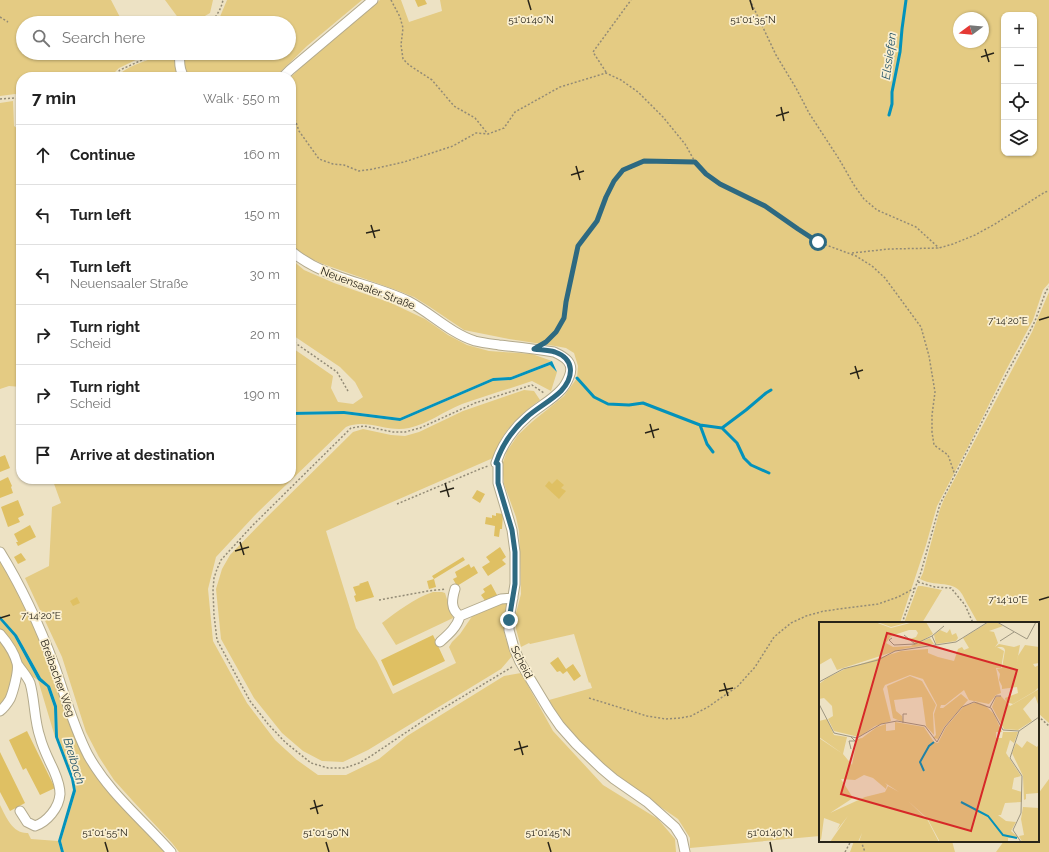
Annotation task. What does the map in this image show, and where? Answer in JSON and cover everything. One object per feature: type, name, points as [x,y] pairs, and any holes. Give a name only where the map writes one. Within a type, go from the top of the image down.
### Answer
[{"type":"street","points":[[288,72],[373,0]]},
{"type":"street","points":[[179,60],[182,72]]},
{"type":"street","name":"Neuensaaler Straße","points":[[296,255],[318,269],[394,295],[420,307],[452,330],[478,342],[554,352],[564,357],[569,362],[571,372]]},
{"type":"street","name":"Scheid","points":[[571,372],[566,385],[560,392],[527,417],[509,436],[499,453],[496,463],[498,464],[498,483],[512,530],[514,545],[516,574],[509,620],[509,630],[520,662],[560,726],[572,740],[614,779],[648,802],[675,827],[682,838],[685,852]]},
{"type":"street","name":"Breibacher Weg","points":[[0,552],[13,573],[42,633],[79,736],[88,755],[111,788],[171,852]]},
{"type":"street","points":[[454,589],[452,605],[456,613],[460,616]]},
{"type":"street","points":[[460,616],[501,599],[513,598]]},
{"type":"street","points":[[440,642],[458,623],[460,616]]},
{"type":"street","points":[[0,634],[14,653],[18,665],[29,681],[39,736],[60,788],[60,796],[56,805],[50,816],[42,824],[35,826],[27,822],[20,811]]},
{"type":"street","points":[[0,711],[6,706],[10,699],[18,665]]},
{"type":"path","points":[[216,16],[223,0]]},
{"type":"path","points":[[391,0],[400,17],[403,28],[401,45],[403,58],[409,65],[432,80],[454,106],[475,118],[488,134]]},
{"type":"path","points":[[631,0],[593,52],[606,73],[621,80],[638,92],[663,117],[685,144],[695,162],[706,174],[720,184],[765,206],[818,242],[850,253],[872,266],[885,278],[922,327],[936,392],[932,415],[934,445],[948,455],[954,475]]},
{"type":"path","points":[[750,0],[776,55],[809,113],[864,199],[877,210],[916,227],[939,248]]},
{"type":"path","points":[[0,17],[8,22]]},
{"type":"path","points":[[118,72],[142,60]]},
{"type":"path","points":[[296,122],[299,131],[319,159],[359,170],[373,169],[404,162],[453,146],[476,133],[488,134],[504,128],[515,112],[560,87],[606,73]]},
{"type":"path","points":[[0,99],[16,98]]},
{"type":"path","points":[[534,349],[546,342],[556,332],[564,318],[578,246],[597,221],[614,181],[623,170],[644,161],[695,162]]},
{"type":"path","points":[[850,253],[889,249],[939,248],[953,244],[975,235],[995,224],[1045,192],[1049,191]]},
{"type":"path","points":[[902,622],[918,582],[940,504],[1030,331],[1046,291],[1049,288]]},
{"type":"path","points":[[296,343],[337,372],[348,390]]},
{"type":"path","points":[[296,482],[351,428],[364,426],[393,432],[405,432],[420,428],[475,403],[532,385],[551,398]]},
{"type":"path","points":[[397,504],[480,469],[498,464]]},
{"type":"path","points":[[294,484],[221,560],[217,569],[214,584],[214,615],[217,640],[250,701],[268,724],[285,742],[311,763],[328,768],[345,768],[359,763],[432,715],[520,662]]},
{"type":"path","points":[[918,582],[935,587],[952,588],[965,605],[973,622]]},
{"type":"path","points":[[589,698],[648,716],[666,719],[691,716],[708,707],[738,686],[755,667],[774,637],[791,623],[806,616],[824,611],[878,604],[898,597],[915,588]]},
{"type":"path","points":[[379,600],[428,590],[454,589]]},
{"type":"path","points":[[1039,717],[1049,726]]},
{"type":"path","points":[[845,852],[850,842]]},
{"type":"path","points":[[860,842],[865,852]]},
{"type":"shaded area","points":[[0,0],[111,0],[119,16],[16,16],[16,60],[136,60],[119,68],[115,72],[16,72],[16,94],[0,96]]},
{"type":"shaded area","points":[[165,0],[213,0],[210,13],[205,16],[177,16]]},
{"type":"shaded area","points":[[227,0],[362,0],[296,57],[296,16],[220,16]]},
{"type":"shaded area","points":[[380,0],[401,0],[409,22],[442,11],[440,0],[1049,0],[1049,283],[1043,290],[1033,320],[937,506],[926,545],[900,622],[819,622],[819,836],[690,848],[690,838],[678,819],[614,775],[573,736],[551,708],[549,700],[592,688],[590,682],[589,683],[574,634],[529,643],[521,647],[516,629],[515,617],[521,594],[519,531],[516,517],[504,484],[502,465],[507,451],[518,435],[564,396],[577,378],[578,366],[574,353],[566,348],[464,330],[414,297],[323,264],[307,257],[296,250],[296,72]]},
{"type":"shaded area","points":[[148,60],[174,60],[178,72],[122,72]]},
{"type":"shaded area","points":[[184,60],[293,60],[280,72],[186,72]]},
{"type":"shaded area","points":[[13,101],[14,126],[16,127],[16,387],[9,386],[0,389],[0,103]]},
{"type":"shaded area","points":[[296,263],[304,270],[334,283],[391,303],[425,319],[448,335],[467,345],[489,351],[532,354],[552,361],[511,377],[493,378],[400,418],[344,411],[296,412],[296,350],[333,376],[331,388],[338,402],[353,404],[363,397],[355,382],[340,367],[296,337]]},
{"type":"shaded area","points":[[1049,292],[1049,723],[1039,714],[1039,622],[977,622],[959,590],[953,586],[927,582],[920,579],[944,499],[1032,332]]},
{"type":"shaded area","points":[[550,365],[557,372],[551,391],[532,381],[462,404],[423,424],[409,428],[393,429],[362,424],[346,427],[296,475],[296,415],[344,414],[400,421],[493,381],[511,380]]},
{"type":"shaded area","points":[[524,390],[534,391],[540,400],[524,412],[509,427],[498,445],[493,458],[326,531],[356,628],[377,661],[393,694],[456,663],[449,647],[452,642],[460,634],[473,615],[502,601],[507,603],[504,618],[505,637],[513,655],[501,669],[368,750],[343,762],[322,761],[303,751],[282,733],[254,698],[221,639],[216,589],[222,569],[230,555],[353,432],[363,429],[391,435],[405,436],[419,432],[463,411]]},
{"type":"shaded area","points":[[54,484],[287,484],[257,513],[216,557],[208,589],[213,641],[247,703],[275,740],[297,760],[318,775],[346,775],[379,759],[407,736],[504,676],[521,673],[553,731],[603,785],[658,819],[675,839],[676,852],[179,852],[114,780],[99,757],[86,732],[62,657],[25,578],[49,566],[52,507],[61,503]]},
{"type":"shaded area","points":[[0,561],[13,581],[25,605],[83,756],[110,794],[165,852],[64,852],[61,841],[76,791],[74,779],[58,737],[57,706],[50,686],[41,678],[17,635],[0,616]]},
{"type":"shaded area","points":[[918,586],[942,590],[923,622],[904,622]]},
{"type":"shaded area","points":[[433,592],[445,593],[453,618],[396,645],[382,623],[412,602]]},
{"type":"shaded area","points":[[0,620],[14,636],[38,680],[28,674],[0,631]]},
{"type":"shaded area","points":[[0,637],[14,663],[8,699],[0,707]]},
{"type":"shaded area","points":[[38,680],[47,687],[54,707],[55,737]]},
{"type":"shaded area","points":[[1049,779],[1049,852],[996,852],[1003,842],[1039,842],[1039,793]]},
{"type":"shaded area","points":[[0,805],[14,828],[23,833],[28,833],[31,839],[58,841],[61,852],[0,852]]},
{"type":"shaded area","points":[[854,842],[952,842],[955,852],[850,852]]},
{"type":"water","points":[[552,361],[557,372],[550,365],[511,380],[493,381],[400,421],[344,414],[296,415],[296,412],[344,411],[400,418],[493,378],[511,377]]},
{"type":"water","points":[[0,616],[17,635],[41,678],[50,686],[57,706],[58,737],[74,779],[76,791],[61,841],[64,852],[61,852],[58,841],[73,790],[71,779],[55,737],[54,707],[47,687],[38,680],[14,636],[0,620]]},
{"type":"building","points":[[415,0],[425,0],[427,4],[418,7]]},
{"type":"building","points":[[5,455],[10,468],[0,472],[0,457]]},
{"type":"building","points":[[8,477],[13,493],[0,498],[0,481]]},
{"type":"building","points":[[557,479],[564,485],[561,488],[566,491],[559,499],[545,486],[549,481],[552,484]]},
{"type":"building","points":[[477,490],[485,494],[480,503],[472,498]]},
{"type":"building","points":[[18,500],[24,515],[18,518],[20,522],[8,527],[1,507]]},
{"type":"building","points":[[496,513],[503,514],[502,529],[500,529],[499,537],[494,536],[495,526],[485,524],[486,517],[492,518],[492,515],[496,516]]},
{"type":"building","points":[[30,525],[36,537],[18,546],[16,542],[18,542],[14,534]]},
{"type":"building","points":[[500,547],[506,557],[502,560],[506,564],[488,576],[482,567],[490,562],[486,557]]},
{"type":"building","points":[[21,553],[26,560],[18,564],[14,557]]},
{"type":"building","points":[[463,557],[465,560],[434,579],[432,576]]},
{"type":"building","points":[[469,564],[471,568],[474,566],[478,573],[457,586],[453,579],[457,577],[455,572]]},
{"type":"building","points":[[434,579],[436,587],[429,589],[427,581]]},
{"type":"building","points":[[368,581],[374,597],[356,602],[354,596],[356,595],[353,587]]},
{"type":"building","points":[[491,584],[497,595],[486,602],[481,595],[485,592],[483,589]]},
{"type":"building","points":[[77,597],[80,603],[73,606],[70,601]]},
{"type":"building","points":[[433,635],[445,661],[393,686],[381,660]]},
{"type":"building","points":[[558,657],[566,669],[573,664],[581,676],[574,681],[567,671],[563,674],[560,671],[557,672],[550,663]]},
{"type":"building","points":[[27,731],[55,788],[40,795],[26,768],[23,770],[9,740]]},
{"type":"building","points":[[0,752],[25,803],[10,811],[0,792]]},
{"type":"waterway","name":"Elssiefen","points":[[889,115],[900,52],[906,0]]},
{"type":"waterway","points":[[577,378],[594,397],[608,404],[629,405],[643,403],[700,425],[722,428],[771,390]]},
{"type":"waterway","points":[[700,425],[707,444],[713,452]]},
{"type":"waterway","points":[[722,428],[737,443],[744,458],[751,465],[769,473]]},
{"type":"route","points":[[509,620],[516,574],[515,552],[509,517],[498,483],[498,464],[496,463],[499,453],[509,436],[527,417],[560,392],[566,385],[571,372],[569,362],[564,357],[554,352],[534,349],[546,342],[556,332],[564,318],[578,246],[597,221],[614,181],[623,170],[644,161],[695,162],[706,174],[720,184],[765,206],[818,242]]},
{"type":"water label","name":"Breibach","points":[[74,761]]}]
